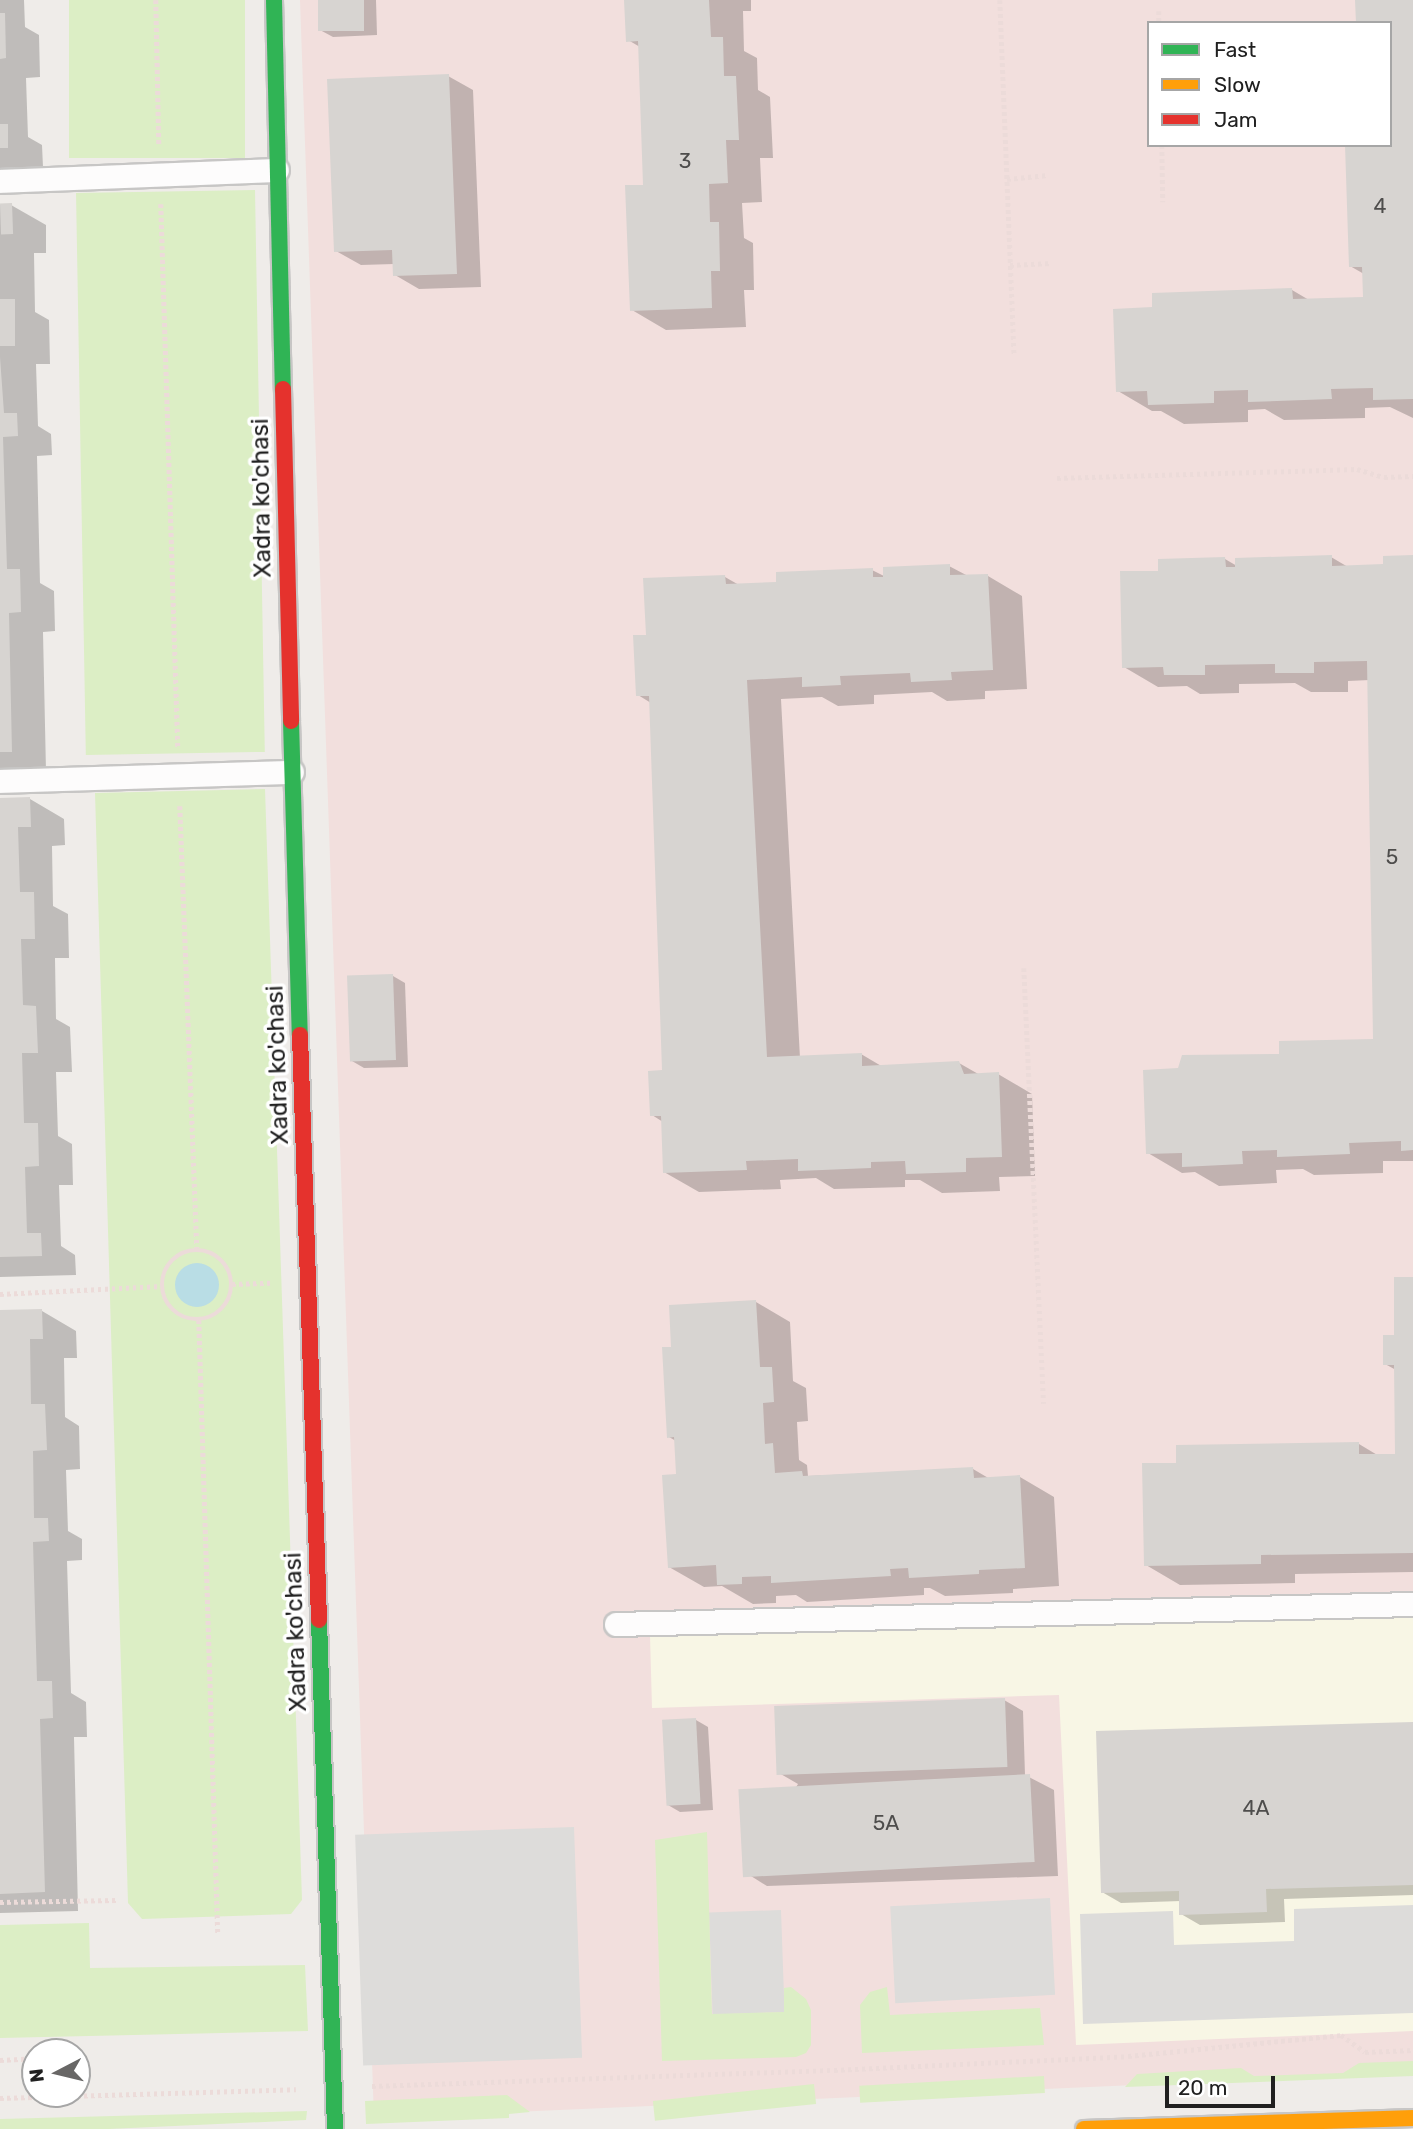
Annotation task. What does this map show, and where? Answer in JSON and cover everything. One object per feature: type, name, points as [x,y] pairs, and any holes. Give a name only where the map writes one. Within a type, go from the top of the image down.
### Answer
[{"type":"street","name":"Xadra ko'chasi","points":[[274,0],[292,772],[335,2129]]},
{"type":"street","points":[[1084,2129],[1413,2118]]},
{"type":"lane","points":[[0,180],[277,170]]},
{"type":"lane","points":[[0,780],[292,772]]},
{"type":"lane","points":[[616,1624],[1413,1604]]},
{"type":"path","points":[[156,0],[179,775],[197,1249]]},
{"type":"path","points":[[1000,0],[1014,356]]},
{"type":"path","points":[[1159,11],[1159,21]]},
{"type":"path","points":[[1162,147],[1163,202]]},
{"type":"path","points":[[1007,179],[1048,175]]},
{"type":"path","points":[[1010,265],[1051,263]]},
{"type":"path","points":[[1057,478],[1357,469],[1384,477],[1413,477]]},
{"type":"path","points":[[1024,968],[1044,1404]]},
{"type":"path","points":[[197,1249],[219,1257],[232,1281],[225,1307],[211,1318],[199,1320],[175,1313],[164,1298],[162,1286],[169,1263],[184,1252],[197,1249]]},
{"type":"path","points":[[0,1294],[162,1286]]},
{"type":"path","points":[[199,1320],[218,1935]]},
{"type":"path","points":[[0,1902],[117,1899]]},
{"type":"path","points":[[0,2098],[834,2070],[1088,2058],[1341,2035],[1365,2052],[1413,2050]]},
{"type":"path","points":[[0,2060],[21,2059]]},
{"type":"shaded area","points":[[300,0],[1413,0],[1413,2073],[374,2118]]},
{"type":"shaded area","points":[[1413,1616],[1413,2031],[1076,2045],[1059,1695],[652,1708],[650,1636]]},
{"type":"shaded area","points":[[574,1827],[582,2058],[363,2066],[355,1835]]},
{"type":"shaded area","points":[[1050,1898],[1055,1995],[895,2003],[890,1906]]},
{"type":"shaded area","points":[[1413,1905],[1413,2013],[1083,2024],[1080,1914],[1173,1911],[1174,1945],[1294,1941],[1294,1909]]},
{"type":"shaded area","points":[[781,1910],[785,2012],[713,2014],[709,1913]]},
{"type":"green space","points":[[69,0],[245,0],[245,158],[69,158]]},
{"type":"green space","points":[[255,190],[265,752],[86,755],[76,193]]},
{"type":"green space","points":[[265,789],[302,1900],[291,1914],[142,1919],[128,1903],[95,793]]},
{"type":"green space","points":[[707,1832],[712,2014],[784,2012],[784,1988],[791,1987],[806,1999],[811,2010],[811,2045],[806,2053],[796,2057],[662,2061],[655,1840]]},
{"type":"green space","points":[[89,1923],[90,1968],[305,1965],[308,2031],[0,2038],[0,1925]]},
{"type":"green space","points":[[887,1987],[890,2015],[1040,2008],[1044,2045],[862,2053],[860,2005],[870,1992]]},
{"type":"green space","points":[[1413,2061],[1413,2076],[1125,2087],[1137,2074],[1241,2068],[1254,2076],[1343,2073],[1359,2063]]},
{"type":"green space","points":[[1044,2076],[1045,2093],[860,2103],[859,2086]]},
{"type":"green space","points":[[814,2084],[816,2104],[655,2121],[653,2101]]},
{"type":"green space","points":[[507,2095],[530,2112],[509,2114],[509,2118],[366,2124],[365,2101]]},
{"type":"green space","points":[[307,2111],[306,2120],[109,2129],[0,2129],[0,2119]]},
{"type":"water","points":[[197,1263],[212,1270],[219,1285],[212,1300],[197,1307],[182,1300],[175,1285],[182,1270]]},
{"type":"building","points":[[318,0],[364,0],[364,31],[318,31]]},
{"type":"building","points":[[624,0],[709,0],[711,37],[723,37],[724,76],[736,76],[739,140],[726,140],[728,183],[709,184],[710,222],[719,222],[720,271],[711,271],[712,308],[630,311],[625,185],[643,185],[638,41],[626,42]]},
{"type":"building","points":[[1355,0],[1413,0],[1413,399],[1373,400],[1373,388],[1331,389],[1332,399],[1248,402],[1248,390],[1214,391],[1214,403],[1148,405],[1147,391],[1116,392],[1113,309],[1152,307],[1152,293],[1292,288],[1293,299],[1363,297],[1362,267],[1349,267],[1345,147],[1392,147],[1392,21],[1356,21]]},
{"type":"building","points":[[0,13],[5,13],[6,58],[0,59]]},
{"type":"building","points":[[449,74],[457,274],[393,276],[392,250],[334,252],[327,79]]},
{"type":"building","points":[[0,124],[8,124],[8,148],[0,148]]},
{"type":"building","points":[[0,203],[12,203],[13,234],[1,234]]},
{"type":"building","points":[[0,299],[15,299],[15,346],[0,346]]},
{"type":"building","points":[[0,357],[4,413],[17,413],[18,436],[3,437],[7,569],[20,569],[21,612],[9,613],[12,752],[0,752]]},
{"type":"building","points":[[1332,555],[1332,566],[1383,564],[1383,556],[1413,555],[1413,1150],[1401,1151],[1401,1141],[1349,1143],[1350,1154],[1277,1157],[1277,1150],[1242,1151],[1243,1164],[1182,1167],[1182,1153],[1146,1154],[1143,1070],[1178,1068],[1182,1055],[1279,1054],[1279,1041],[1373,1039],[1367,661],[1314,662],[1314,673],[1275,673],[1275,664],[1205,665],[1205,675],[1164,675],[1163,667],[1122,668],[1120,571],[1158,571],[1158,559],[1225,557],[1226,567],[1235,567],[1235,558]]},
{"type":"building","points":[[950,564],[950,575],[988,574],[993,670],[951,672],[952,680],[911,682],[910,673],[840,676],[841,685],[802,687],[802,677],[747,680],[767,1057],[862,1053],[862,1066],[959,1061],[964,1074],[999,1072],[1002,1157],[966,1158],[966,1172],[906,1174],[905,1161],[871,1162],[871,1168],[798,1171],[798,1159],[746,1161],[747,1170],[663,1173],[661,1116],[650,1116],[648,1071],[662,1070],[649,696],[636,696],[633,635],[646,635],[643,578],[725,575],[726,584],[776,582],[776,572],[873,568],[873,577],[883,577],[883,567]]},
{"type":"building","points":[[30,797],[31,827],[18,827],[20,892],[34,892],[35,939],[21,939],[23,1005],[36,1006],[38,1053],[22,1053],[24,1123],[38,1123],[39,1166],[25,1167],[27,1233],[41,1233],[42,1256],[0,1257],[0,798]]},
{"type":"building","points":[[393,974],[396,1060],[350,1062],[347,976]]},
{"type":"building","points":[[1394,1277],[1413,1277],[1413,1553],[1261,1555],[1261,1564],[1144,1566],[1142,1463],[1176,1463],[1176,1445],[1359,1442],[1359,1454],[1395,1454],[1394,1365],[1383,1365],[1383,1335],[1394,1335]]},
{"type":"building","points":[[756,1300],[760,1367],[772,1367],[774,1402],[763,1403],[765,1444],[773,1443],[775,1473],[802,1471],[803,1476],[973,1467],[974,1478],[1020,1475],[1025,1568],[909,1578],[908,1568],[890,1569],[891,1576],[771,1583],[771,1576],[742,1577],[742,1584],[717,1585],[716,1565],[668,1568],[662,1475],[676,1474],[674,1437],[667,1438],[662,1347],[671,1347],[669,1305]]},
{"type":"building","points":[[42,1309],[43,1339],[30,1339],[31,1404],[45,1404],[47,1450],[33,1451],[34,1518],[48,1518],[49,1541],[33,1542],[37,1681],[52,1681],[53,1718],[40,1719],[45,1892],[0,1894],[0,1310]]},
{"type":"building","points":[[1005,1698],[1007,1767],[777,1775],[774,1706]]},
{"type":"building","points":[[696,1718],[701,1804],[667,1806],[662,1720]]},
{"type":"building","points":[[1413,1722],[1413,1885],[1266,1889],[1267,1912],[1179,1915],[1179,1891],[1101,1893],[1096,1731]]},
{"type":"building","points":[[1030,1774],[1035,1862],[743,1877],[738,1789]]},
{"type":"traffic: fast","points":[[274,0],[283,389]]},
{"type":"traffic: fast","points":[[291,721],[300,1035]]},
{"type":"traffic: fast","points":[[319,1620],[335,2129]]},
{"type":"traffic: slow","points":[[1084,2129],[1413,2118]]},
{"type":"traffic: jam","points":[[283,389],[291,721]]},
{"type":"traffic: jam","points":[[300,1035],[319,1620]]}]
